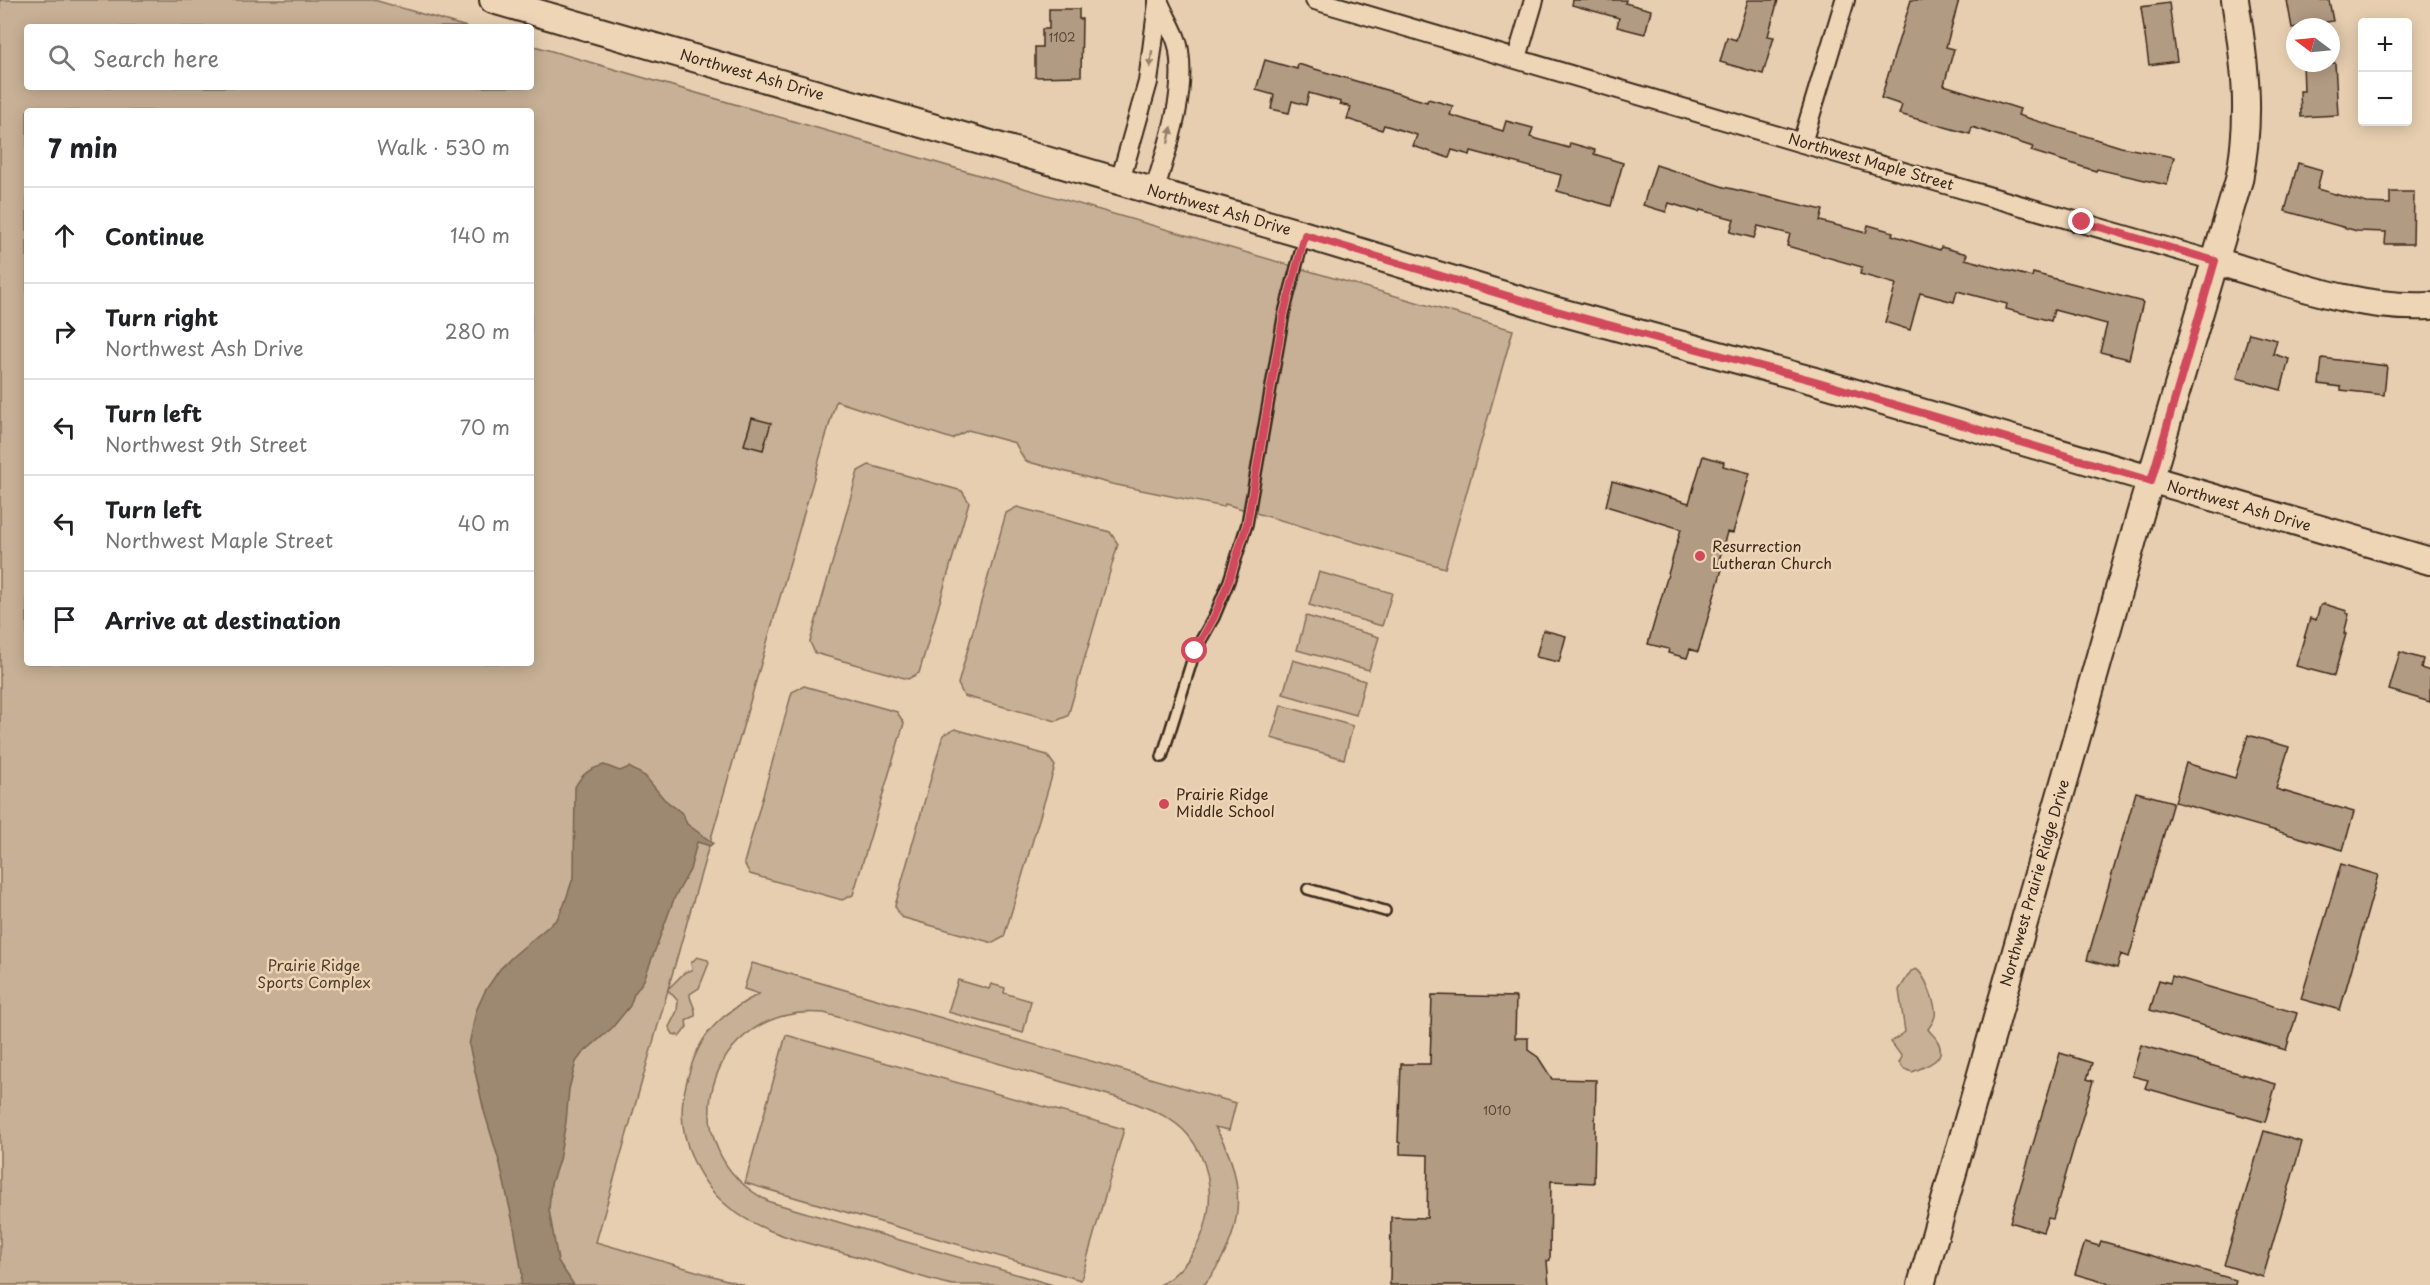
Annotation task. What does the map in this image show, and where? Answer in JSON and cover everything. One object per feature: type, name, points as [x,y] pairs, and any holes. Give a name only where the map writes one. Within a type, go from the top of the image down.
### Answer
[{"type":"street","name":"Northwest Ash Drive","points":[[493,0],[1305,235],[1557,311],[1815,381],[2430,561]]},
{"type":"street","points":[[1120,182],[1148,82],[1159,0]]},
{"type":"street","points":[[1154,192],[1179,90],[1179,50],[1159,0]]},
{"type":"street","name":"Northwest Maple Street","points":[[1316,0],[1803,143],[2359,302],[2388,306],[2430,306]]},
{"type":"street","points":[[1517,58],[1534,0]]},
{"type":"street","points":[[1803,143],[1845,0]]},
{"type":"street","name":"Northwest Prairie Ridge Drive","points":[[1920,1285],[2239,180],[2245,150],[2247,90],[2235,0]]},
{"type":"lane","points":[[1162,757],[1195,651],[1214,617],[1229,581],[1247,524],[1284,313],[1305,235]]},
{"type":"lane","points":[[1308,889],[1385,911]]},
{"type":"green space","name":"Prairie Ridge Sports Complex","points":[[0,0],[374,0],[457,24],[24,24],[24,90],[534,90],[534,46],[1513,330],[1445,568],[1225,504],[1224,507],[1112,484],[1025,461],[1015,443],[968,430],[952,439],[836,401],[668,989],[685,972],[692,970],[691,963],[697,957],[708,960],[709,963],[699,988],[690,994],[695,1016],[686,1021],[687,1027],[680,1036],[673,1034],[669,1027],[677,1011],[678,1001],[668,990],[596,1242],[744,1285],[0,1285]]},
{"type":"green space","points":[[869,465],[962,491],[969,502],[919,673],[908,679],[815,653],[810,642],[858,471]]},
{"type":"green space","points":[[1017,507],[1110,532],[1118,544],[1068,716],[1056,721],[964,696],[958,684],[1006,513]]},
{"type":"green space","points":[[1319,572],[1392,593],[1382,626],[1309,605]]},
{"type":"green space","points":[[1306,616],[1379,637],[1369,670],[1297,650]]},
{"type":"green space","points":[[1293,660],[1365,681],[1356,715],[1283,694]]},
{"type":"green space","points":[[804,686],[897,712],[904,723],[853,895],[842,900],[750,874],[744,863],[792,692]]},
{"type":"green space","points":[[1281,705],[1353,726],[1344,759],[1271,738]]},
{"type":"green space","points":[[955,729],[1047,755],[1055,766],[1004,937],[993,943],[901,917],[895,906],[943,735]]},
{"type":"green space","points":[[752,963],[1236,1103],[1229,1130],[1215,1127],[1226,1147],[1237,1188],[1234,1227],[1228,1247],[1218,1266],[1204,1285],[1160,1285],[1177,1272],[1191,1256],[1201,1237],[1207,1216],[1209,1195],[1207,1174],[1200,1154],[1188,1135],[1168,1118],[1129,1101],[824,1013],[784,1016],[751,1031],[728,1054],[714,1084],[710,1116],[718,1149],[737,1178],[770,1202],[1053,1285],[953,1285],[942,1283],[785,1236],[741,1216],[722,1202],[706,1183],[693,1160],[683,1128],[682,1111],[688,1076],[700,1046],[717,1022],[759,994],[744,989]]},
{"type":"green space","points":[[1916,969],[1923,977],[1932,998],[1935,1016],[1928,1029],[1937,1040],[1940,1053],[1934,1061],[1912,1072],[1904,1069],[1899,1063],[1902,1057],[1891,1042],[1905,1032],[1899,990],[1911,971]]},
{"type":"green space","points":[[958,980],[989,989],[991,984],[1005,988],[1004,993],[1031,1001],[1023,1033],[948,1012]]},
{"type":"green space","points":[[786,1035],[1124,1129],[1081,1280],[745,1183]]},
{"type":"shaded area","points":[[604,765],[620,771],[629,767],[645,776],[664,799],[683,814],[687,824],[713,843],[710,846],[697,842],[690,870],[674,899],[644,980],[634,994],[630,1006],[612,1028],[576,1062],[569,1089],[559,1160],[551,1184],[549,1210],[558,1261],[574,1285],[521,1285],[522,1273],[514,1227],[469,1045],[476,1011],[485,991],[500,969],[512,957],[557,919],[564,905],[574,875],[575,787],[586,773]]},
{"type":"building","points":[[1573,0],[1626,0],[1625,3],[1651,10],[1645,34],[1617,27],[1619,18],[1572,5]]},
{"type":"building","points":[[1748,0],[1778,0],[1768,36],[1774,37],[1763,74],[1720,62],[1727,37],[1736,40]]},
{"type":"building","points":[[1911,0],[1959,0],[1946,47],[1954,49],[1944,85],[2020,109],[2018,115],[2121,147],[2174,157],[2167,185],[2097,169],[2096,171],[2031,151],[2033,147],[1972,127],[1970,134],[1899,114],[1902,105],[1881,98]]},
{"type":"building","points":[[2287,0],[2329,0],[2332,18],[2290,18]]},
{"type":"building","points":[[2169,3],[2177,61],[2149,65],[2141,7]]},
{"type":"building","points":[[1049,9],[1079,9],[1079,19],[1082,19],[1081,76],[1035,77],[1035,47],[1042,47],[1042,29],[1049,29]]},
{"type":"building","points":[[1265,60],[1297,69],[1298,64],[1427,102],[1428,99],[1453,106],[1450,115],[1503,131],[1506,121],[1533,128],[1530,137],[1569,148],[1570,143],[1595,150],[1594,154],[1623,163],[1611,206],[1557,191],[1561,175],[1471,151],[1470,155],[1452,150],[1449,158],[1413,146],[1417,135],[1384,125],[1382,130],[1347,119],[1351,107],[1340,104],[1341,102],[1309,93],[1306,105],[1292,101],[1289,113],[1271,109],[1274,95],[1256,90]]},
{"type":"building","points":[[2303,72],[2336,72],[2338,115],[2301,117],[2300,91],[2304,91]]},
{"type":"building","points":[[2298,163],[2322,170],[2317,189],[2367,203],[2390,204],[2390,192],[2414,192],[2413,244],[2385,244],[2386,232],[2357,231],[2285,211]]},
{"type":"building","points":[[1656,165],[1724,187],[1823,210],[1820,221],[1866,233],[1868,225],[1940,250],[1941,247],[1967,254],[1965,259],[2032,277],[2033,273],[2143,302],[2129,359],[2100,352],[2107,324],[2054,310],[2051,321],[2006,309],[2007,304],[1957,291],[1954,302],[1920,293],[1910,330],[1885,322],[1896,284],[1860,274],[1862,267],[1787,246],[1790,234],[1758,226],[1754,238],[1730,232],[1734,219],[1669,203],[1666,212],[1643,205]]},
{"type":"building","points":[[2249,333],[2277,340],[2273,354],[2289,359],[2281,390],[2237,378]]},
{"type":"building","points":[[2322,358],[2387,366],[2384,395],[2341,390],[2341,387],[2319,384]]},
{"type":"building","points":[[752,418],[771,423],[763,450],[744,445]]},
{"type":"building","name":"Resurrection Lutheran Church","points":[[1703,456],[1724,462],[1723,466],[1750,473],[1733,533],[1727,532],[1718,564],[1723,566],[1698,652],[1690,649],[1687,658],[1668,653],[1669,649],[1648,644],[1681,529],[1606,506],[1612,481],[1689,503]]},
{"type":"building","points":[[2324,604],[2347,611],[2346,613],[2349,614],[2334,676],[2296,666],[2310,618],[2316,620],[2320,606]]},
{"type":"building","points":[[1543,630],[1566,636],[1559,662],[1536,657]]},
{"type":"building","points":[[2400,652],[2423,659],[2421,668],[2430,671],[2430,702],[2389,690]]},
{"type":"building","points":[[2248,735],[2289,747],[2276,789],[2354,812],[2343,850],[2175,802],[2186,763],[2235,778]]},
{"type":"building","points":[[2136,792],[2173,802],[2129,957],[2121,954],[2117,968],[2087,960]]},
{"type":"building","points":[[2341,864],[2378,875],[2340,1010],[2301,999]]},
{"type":"building","points":[[2172,976],[2297,1013],[2286,1050],[2150,1010],[2159,980],[2170,983]]},
{"type":"building","points":[[1432,995],[1516,997],[1515,1038],[1528,1038],[1528,1050],[1538,1057],[1552,1079],[1596,1080],[1594,1183],[1551,1181],[1550,1260],[1547,1261],[1549,1285],[1390,1285],[1391,1217],[1427,1218],[1428,1155],[1400,1154],[1400,1143],[1398,1142],[1401,1064],[1430,1064]]},
{"type":"building","points":[[2141,1045],[2276,1084],[2265,1122],[2145,1088],[2148,1080],[2132,1076]]},
{"type":"building","points":[[2060,1053],[2092,1063],[2087,1079],[2093,1081],[2053,1219],[2048,1218],[2043,1232],[2010,1222]]},
{"type":"building","points":[[2264,1131],[2302,1142],[2263,1277],[2224,1265]]},
{"type":"building","points":[[2101,1241],[2236,1280],[2235,1285],[2113,1285],[2075,1274],[2085,1242],[2099,1246]]},
{"type":"place","name":"Resurrection Lutheran Church","points":[[1700,556]]},
{"type":"place","name":"Prairie Ridge Middle School","points":[[1164,804]]},
{"type":"route","points":[[1195,651],[1214,617],[1229,581],[1247,524],[1284,313],[1305,235],[1557,311],[1815,381],[2151,481],[2215,261],[2082,222]]}]
